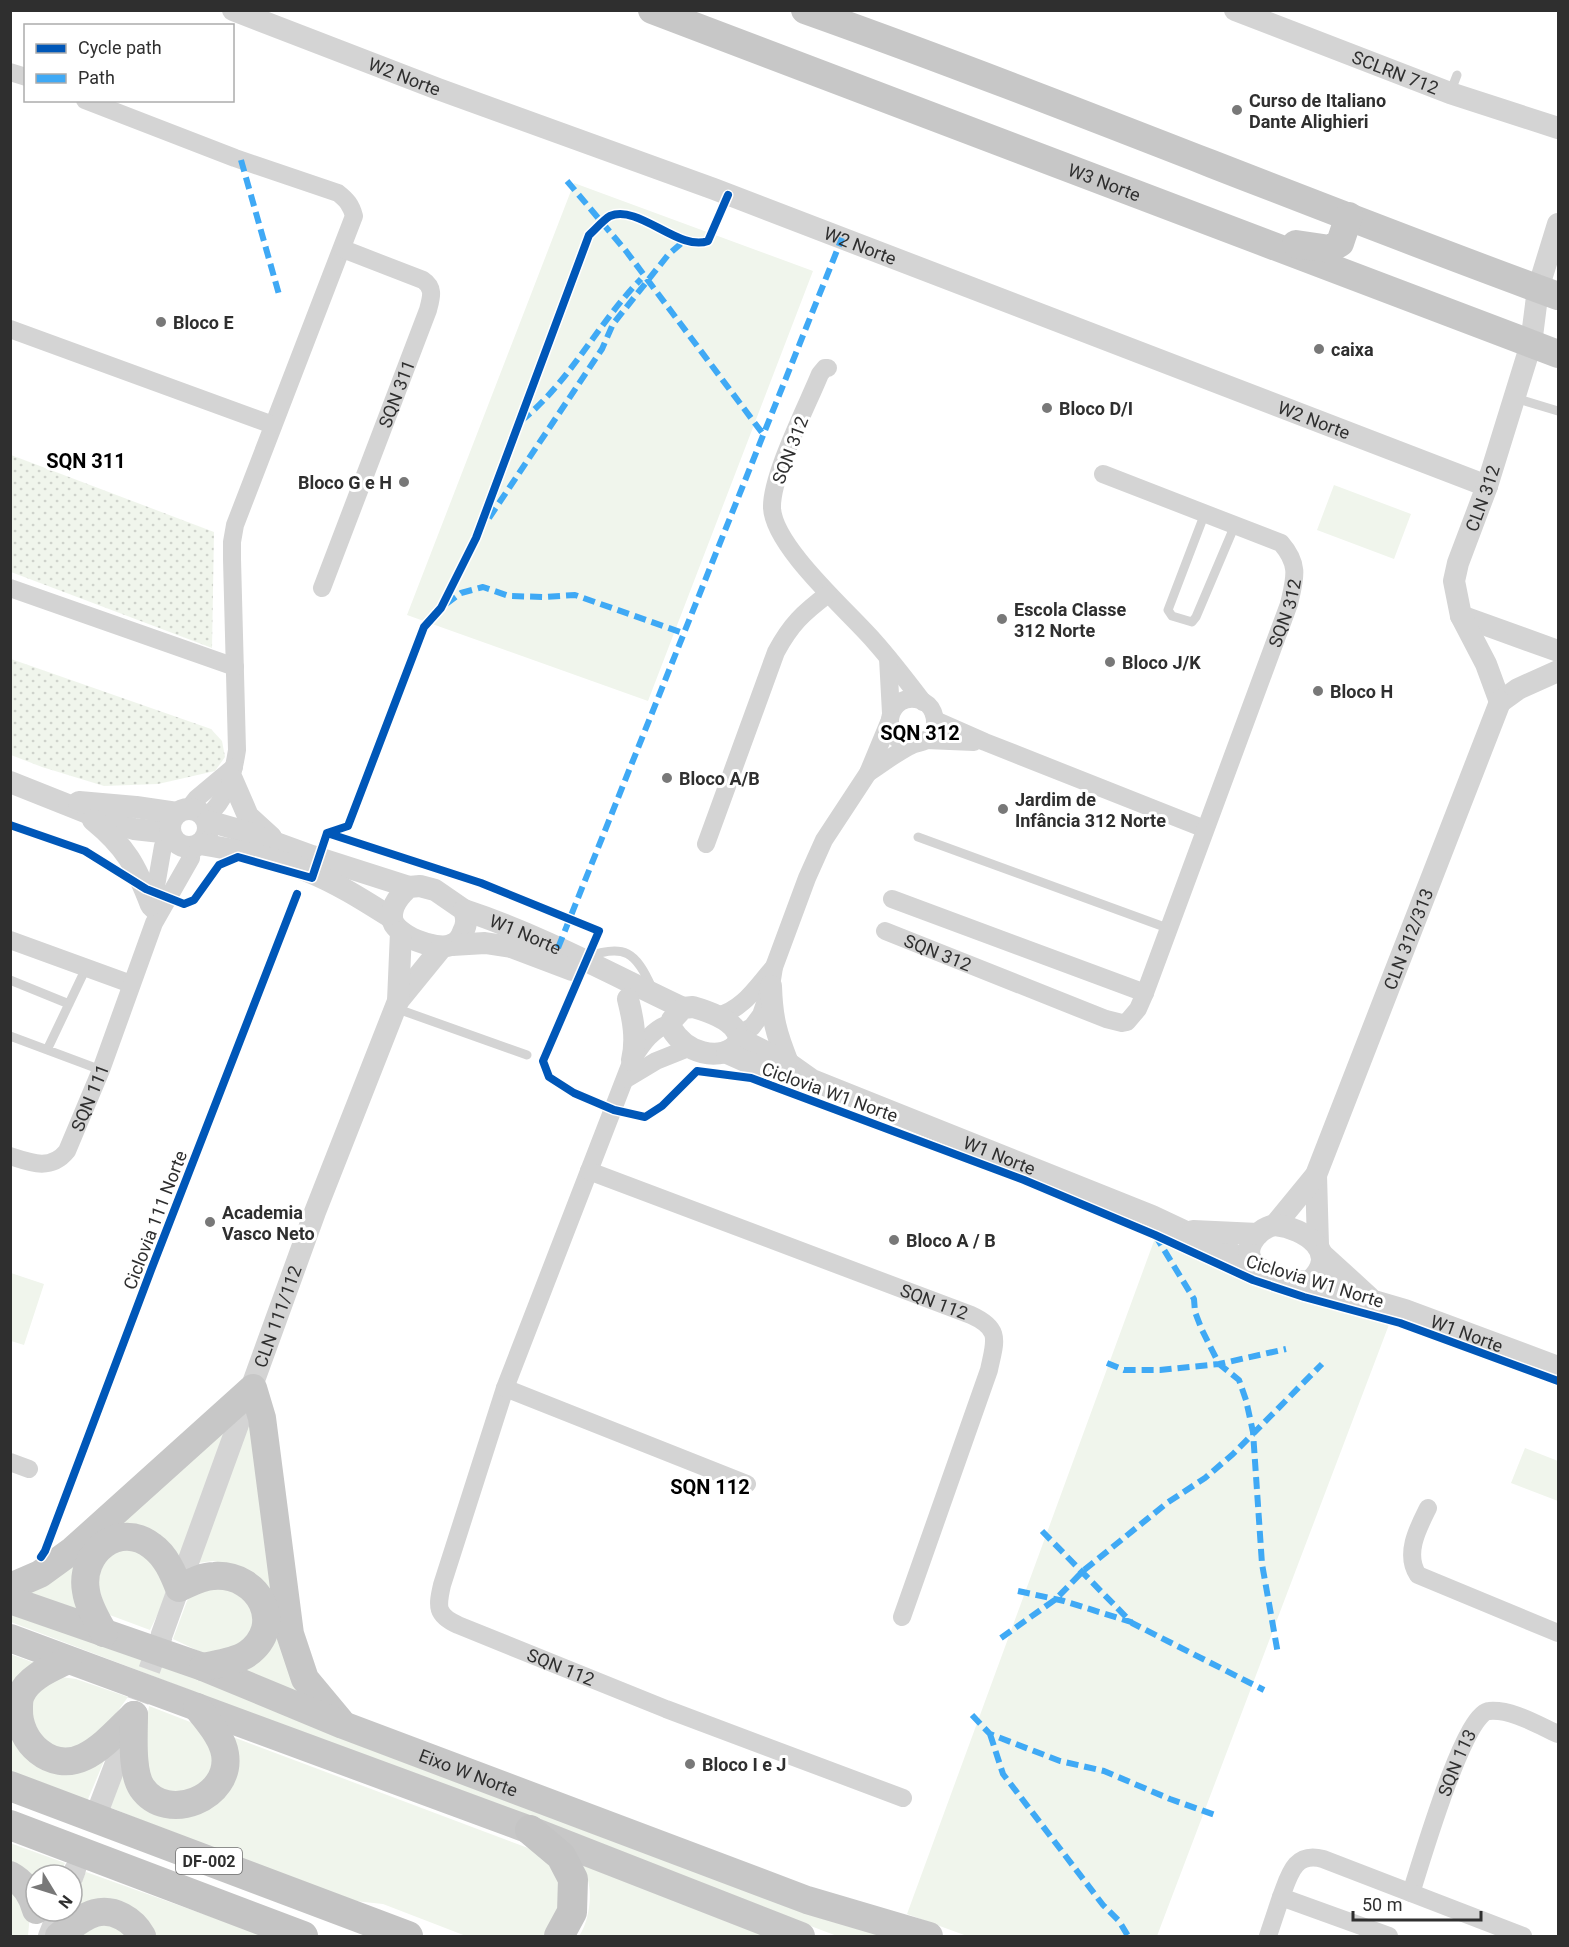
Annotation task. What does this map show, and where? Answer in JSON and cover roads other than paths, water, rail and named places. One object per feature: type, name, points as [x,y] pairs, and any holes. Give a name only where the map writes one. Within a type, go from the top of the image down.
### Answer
[{"type":"highway","name":"DF-002","points":[[10,1786],[408,1936]]},
{"type":"highway","name":"DF-002","points":[[10,1826],[303,1936]]},
{"type":"highway","points":[[530,1830],[561,1856],[573,1879],[572,1912],[559,1936]]},
{"type":"main road","name":"W3 Norte","points":[[652,10],[1558,354]]},
{"type":"main road","points":[[805,10],[933,56],[1451,257],[1549,292]]},
{"type":"main road","points":[[1256,238],[1330,249],[1340,243],[1349,216]]},
{"type":"main road","points":[[10,1587],[40,1574],[73,1550],[253,1388],[262,1418],[290,1635],[305,1679],[343,1725]]},
{"type":"main road","points":[[104,1633],[90,1605],[85,1583],[88,1566],[92,1556],[106,1542],[118,1536],[129,1536],[151,1544],[160,1552],[179,1588],[200,1578],[228,1577],[243,1582],[256,1592],[264,1605],[267,1619],[265,1632],[257,1646],[237,1659],[203,1667]]},
{"type":"main road","name":"Eixo W Norte","points":[[10,1600],[203,1667],[343,1725],[807,1900],[929,1936]]},
{"type":"main road","name":"Eixo W Norte","points":[[10,1638],[530,1830],[801,1936]]},
{"type":"main road","points":[[68,1660],[43,1673],[28,1685],[21,1695],[19,1714],[21,1726],[26,1738],[40,1754],[62,1761],[83,1758],[92,1753],[136,1708]]},
{"type":"main road","points":[[136,1708],[135,1768],[141,1787],[148,1795],[159,1801],[171,1805],[182,1805],[205,1797],[222,1778],[225,1767],[223,1746],[197,1707]]},
{"type":"main road","points":[[10,1875],[19,1880],[24,1887]]},
{"type":"main road","points":[[59,1936],[84,1918],[95,1913],[108,1912],[128,1920],[142,1936]]},
{"type":"street","name":"W2 Norte","points":[[233,10],[438,89],[728,195],[1486,486]]},
{"type":"street","name":"SCLRN 712","points":[[1246,12],[1454,84],[1558,128]]},
{"type":"street","points":[[10,782],[82,812],[134,830],[187,821],[220,803],[233,773],[237,750],[232,542],[235,525],[354,216],[348,201],[338,193],[241,160],[90,102]]},
{"type":"street","name":"CLN 312","points":[[1500,702],[1486,664],[1461,616],[1454,581],[1458,563],[1486,486],[1549,292],[1558,224]]},
{"type":"street","name":"SQN 311","points":[[322,588],[428,310],[432,290],[423,280],[343,249]]},
{"type":"street","points":[[10,329],[273,425]]},
{"type":"street","name":"SQN 312","points":[[828,368],[820,374],[773,493],[772,507],[775,521],[789,548],[828,594],[874,641],[923,702]]},
{"type":"street","name":"SQN 312","points":[[885,931],[1115,1022],[1127,1022],[1145,993],[1289,604],[1295,572],[1292,558],[1281,543],[1103,474]]},
{"type":"street","points":[[10,588],[235,667]]},
{"type":"street","points":[[706,844],[776,652],[787,632],[801,615],[828,594]]},
{"type":"street","points":[[1461,616],[1558,651]]},
{"type":"street","points":[[888,658],[890,716],[893,735],[898,740],[919,743],[985,742]]},
{"type":"street","points":[[1500,702],[1518,689],[1558,670]]},
{"type":"street","points":[[735,1042],[717,1016],[693,1007],[675,1017],[675,1034],[691,1047],[719,1054],[735,1042],[758,1022],[765,1006],[772,976],[824,840],[868,773],[890,716],[901,702],[909,699],[923,702],[934,713],[932,735],[868,773]]},
{"type":"street","name":"CLN 312/313","points":[[1266,1230],[1316,1175],[1500,702]]},
{"type":"street","points":[[935,720],[1205,829]]},
{"type":"street","points":[[233,773],[248,816],[276,842]]},
{"type":"street","points":[[60,801],[136,807],[276,842],[409,887],[420,886],[435,890],[464,910],[466,926],[460,939],[447,946],[418,942],[354,894],[306,870],[270,858],[196,846],[182,846],[187,821]]},
{"type":"street","points":[[82,812],[102,827],[128,855],[140,874],[153,914]]},
{"type":"street","points":[[187,821],[208,834],[196,846]]},
{"type":"street","name":"SQN 111","points":[[10,1156],[45,1165],[61,1159],[74,1136],[131,984],[153,914],[163,846],[187,821]]},
{"type":"street","name":"SQN 111","points":[[153,914],[191,858],[196,846]]},
{"type":"street","points":[[397,925],[396,902],[409,887]]},
{"type":"street","name":"SQN 312","points":[[892,899],[1145,993]]},
{"type":"street","name":"W1 Norte","points":[[464,910],[510,926],[656,995],[675,1017]]},
{"type":"street","name":"CLN 111/112","points":[[397,925],[397,1004]]},
{"type":"street","points":[[10,940],[131,984]]},
{"type":"street","name":"W1 Norte","points":[[447,946],[485,943],[511,947],[567,968],[628,999],[675,1017]]},
{"type":"street","name":"CLN 111/112","points":[[162,1634],[315,1212],[397,1004],[447,946]]},
{"type":"street","points":[[717,1016],[734,1010],[772,976]]},
{"type":"street","points":[[772,976],[772,1015],[788,1062]]},
{"type":"street","points":[[628,999],[635,1040],[629,1069],[691,1047]]},
{"type":"street","name":"SQN 112","points":[[675,1017],[654,1032],[629,1069],[505,1388],[442,1585],[439,1608],[442,1615],[458,1625],[655,1704],[903,1798]]},
{"type":"street","name":"W1 Norte","points":[[735,1042],[788,1062],[812,1080],[1186,1231],[1227,1253],[1254,1264]]},
{"type":"street","name":"W1 Norte","points":[[735,1042],[779,1076],[812,1080]]},
{"type":"street","name":"SQN 112","points":[[589,1171],[971,1315],[991,1327],[995,1336],[989,1370],[902,1617]]},
{"type":"street","name":"CLN 312/313","points":[[1316,1175],[1321,1250]]},
{"type":"street","points":[[1284,1226],[1298,1232],[1321,1250],[1321,1266],[1316,1276],[1309,1282],[1287,1280],[1262,1270],[1254,1264],[1249,1254],[1250,1245],[1266,1230],[1284,1226]]},
{"type":"street","name":"W1 Norte","points":[[1186,1231],[1266,1230]]},
{"type":"street","name":"W1 Norte","points":[[1321,1250],[1374,1302]]},
{"type":"street","name":"W1 Norte","points":[[1309,1282],[1406,1310],[1558,1367]]},
{"type":"street","points":[[505,1388],[747,1484]]},
{"type":"street","points":[[10,1462],[29,1469]]},
{"type":"street","points":[[1428,1508],[1420,1524],[1411,1558],[1418,1575],[1558,1633]]},
{"type":"street","points":[[100,1805],[136,1708]]},
{"type":"street","name":"SQN 113","points":[[1411,1893],[1452,1770],[1467,1735],[1479,1716],[1489,1711],[1503,1712],[1558,1734]]},
{"type":"street","points":[[1268,1936],[1294,1866],[1301,1860],[1314,1856],[1522,1936]]},
{"type":"street","points":[[1281,1897],[1389,1936]]},
{"type":"lane","points":[[1514,398],[1558,411]]},
{"type":"lane","points":[[1204,513],[1168,610],[1172,616],[1192,622],[1196,617],[1235,525]]},
{"type":"lane","points":[[918,837],[1170,929]]},
{"type":"lane","points":[[47,1050],[86,968]]},
{"type":"lane","points":[[10,980],[69,1004]]},
{"type":"lane","points":[[397,1004],[528,1055]]},
{"type":"lane","points":[[10,1036],[100,1070]]},
{"type":"tunnel","points":[[138,1701],[162,1635]]},
{"type":"place","name":"Curso de Italiano Dante Alighieri","points":[[1237,110]]},
{"type":"place","name":"Bloco E","points":[[161,322]]},
{"type":"place","name":"caixa","points":[[1319,349]]},
{"type":"place","name":"Bloco D/I","points":[[1047,408]]},
{"type":"place","name":"Bloco G e H","points":[[404,482]]},
{"type":"place","name":"Escola Classe 312 Norte","points":[[1002,619]]},
{"type":"place","name":"Bloco J/K","points":[[1110,662]]},
{"type":"place","name":"Bloco H","points":[[1318,691]]},
{"type":"place","name":"Bloco A/B","points":[[667,778]]},
{"type":"place","name":"Jardim de Infância 312 Norte","points":[[1003,809]]},
{"type":"place","name":"Academia Vasco Neto","points":[[210,1222]]},
{"type":"place","name":"Bloco A / B","points":[[894,1240]]},
{"type":"place","name":"Bloco I e J","points":[[690,1764]]},
{"type":"district","name":"SQN 311","points":[[86,461]]},
{"type":"district","name":"SQN 312","points":[[920,733]]},
{"type":"district","name":"SQN 112","points":[[710,1487]]}]
